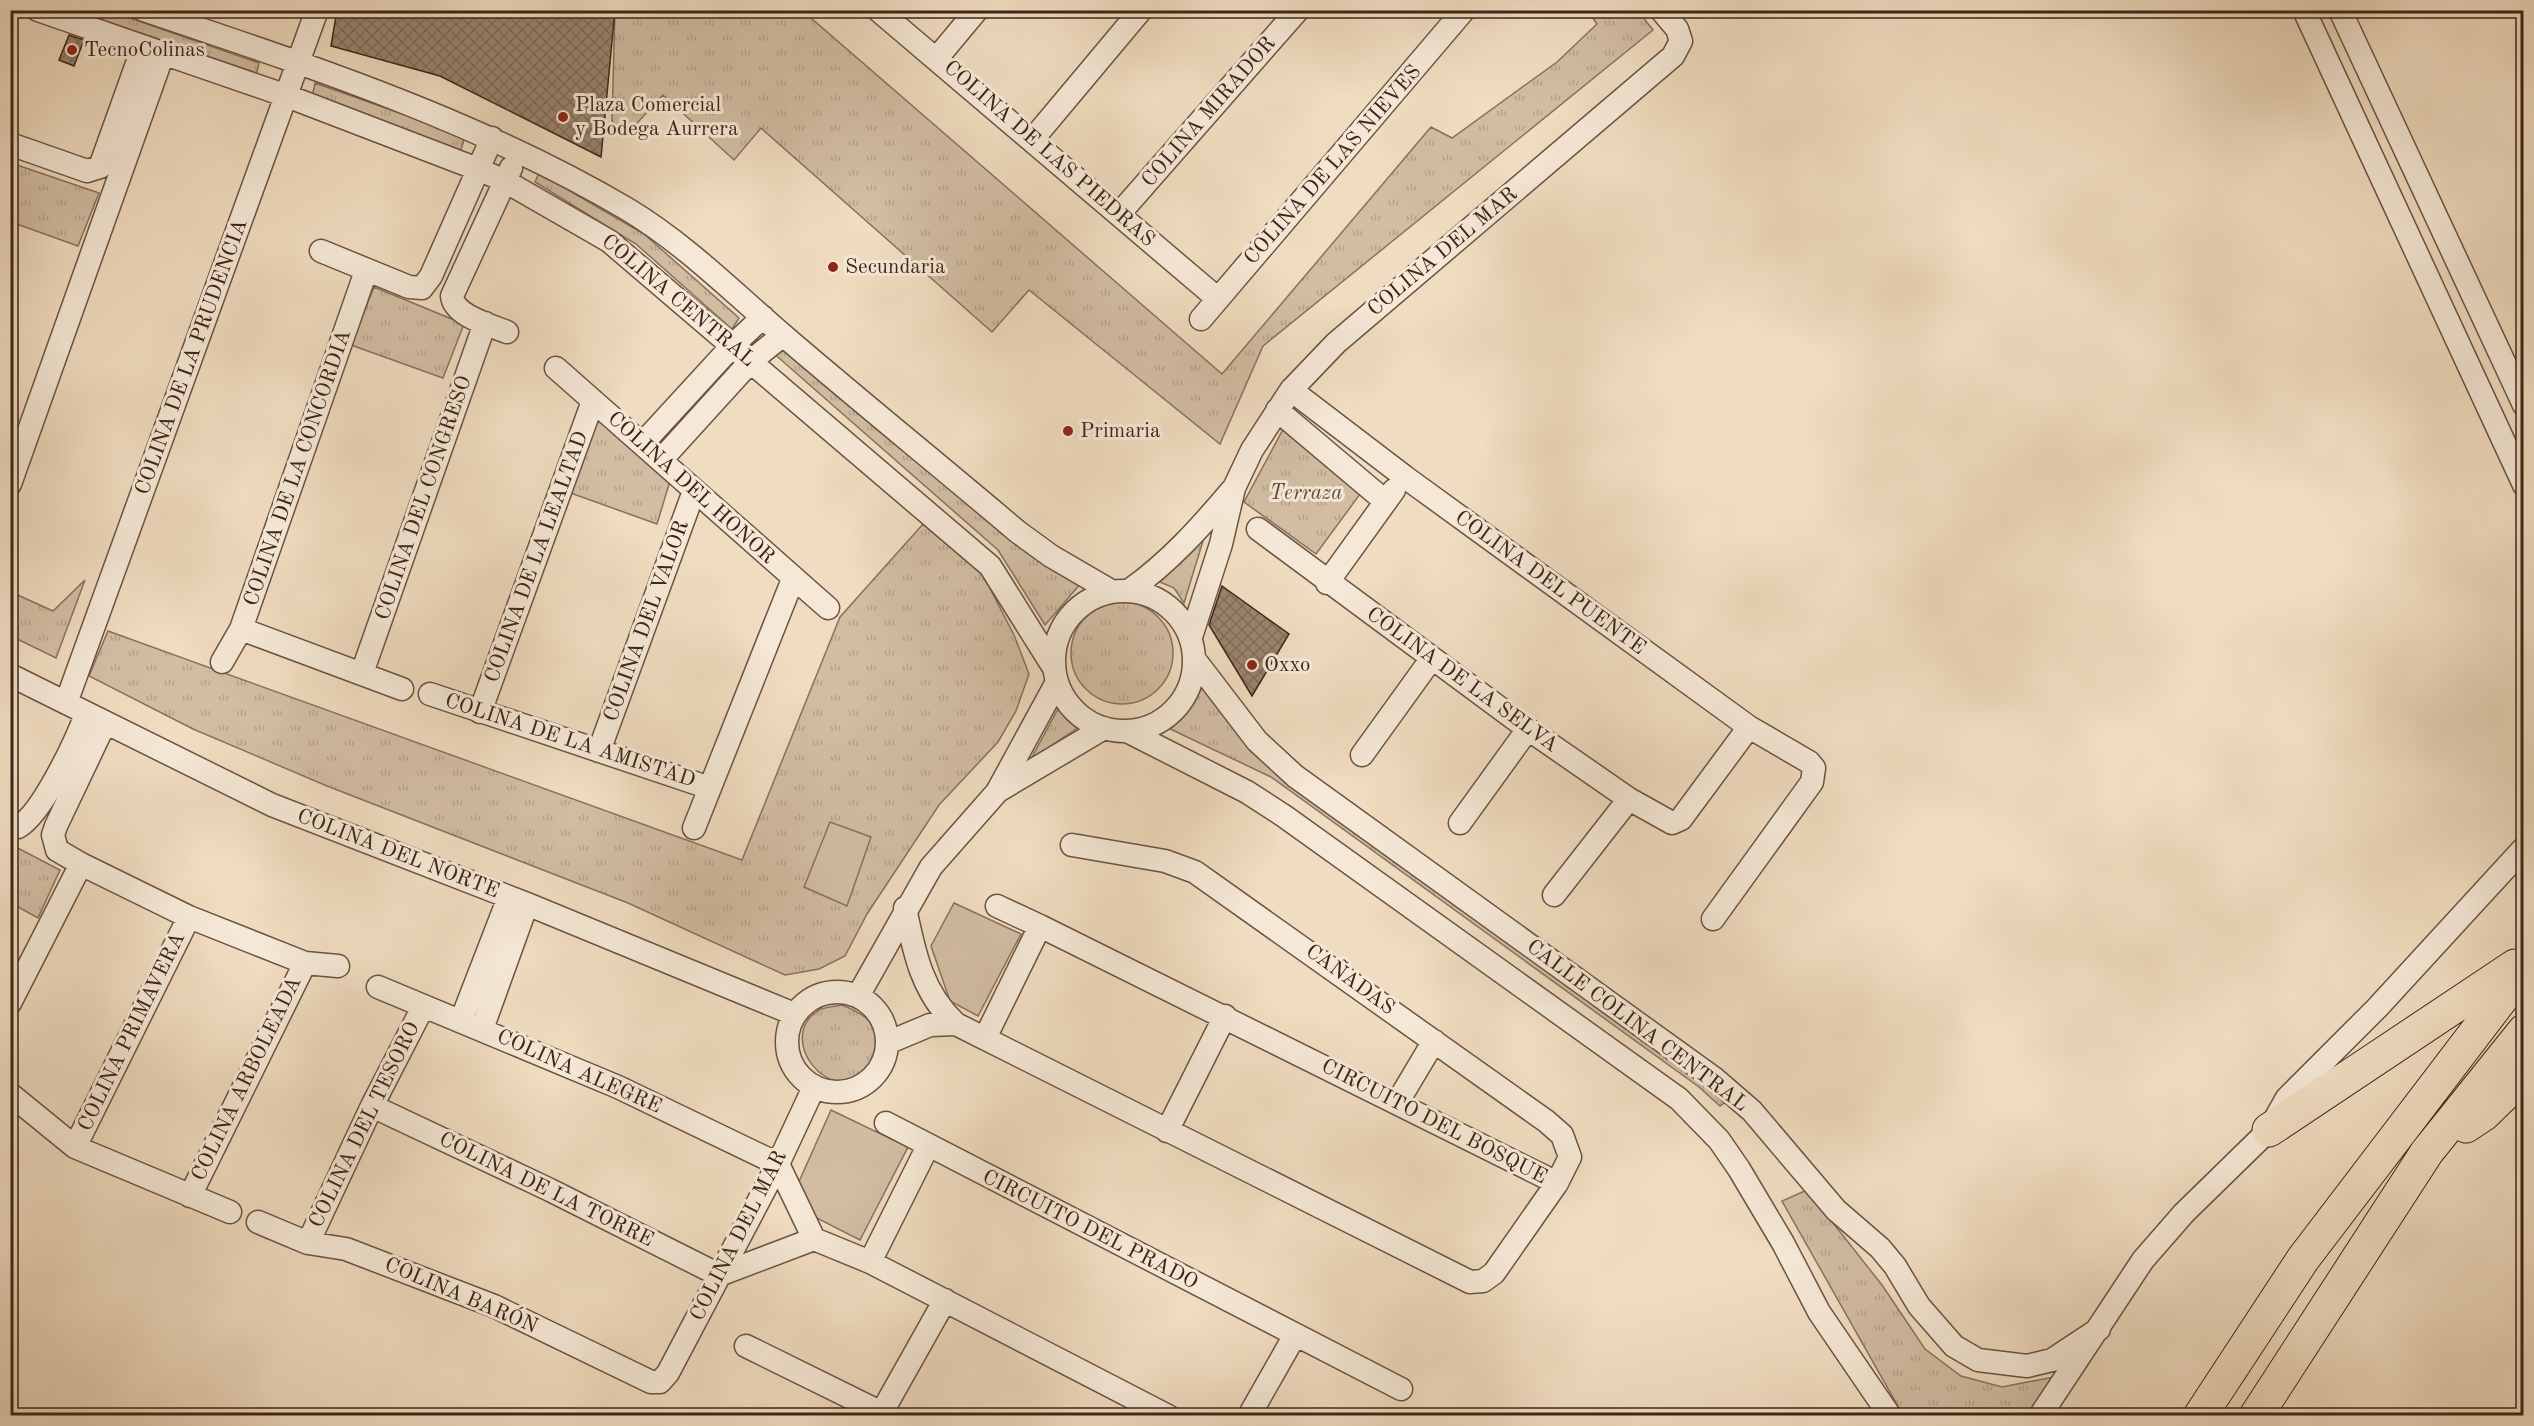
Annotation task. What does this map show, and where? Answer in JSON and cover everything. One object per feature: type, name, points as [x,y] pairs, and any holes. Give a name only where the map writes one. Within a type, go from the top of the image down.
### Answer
[{"type":"highway","points":[[2269,1130],[2523,960]]},
{"type":"highway","points":[[2200,1416],[2303,1259],[2523,969]]},
{"type":"highway","points":[[2256,1416],[2427,1152],[2523,1031]]},
{"type":"highway","points":[[2427,1152],[2484,1114],[2523,1075]]},
{"type":"street","name":"COLINA CENTRAL","points":[[38,10],[287,96],[480,170],[505,181],[609,241],[990,566],[1056,675]]},
{"type":"street","name":"COLINA CENTRAL","points":[[144,10],[298,62],[492,138],[520,150],[629,210],[674,243],[1018,532],[1051,556],[1120,591]]},
{"type":"street","name":"COLINA DE LA PRUDENCIA","points":[[66,704],[317,10]]},
{"type":"street","name":"COLINA DE LAS PIEDRAS","points":[[878,10],[1218,299]]},
{"type":"street","points":[[937,58],[977,10]]},
{"type":"street","points":[[1033,140],[1141,10]]},
{"type":"street","name":"COLINA MIRADOR","points":[[1119,214],[1298,10]]},
{"type":"street","name":"COLINA DE LAS NIEVES","points":[[1201,320],[1464,10]]},
{"type":"street","name":"COLINA DEL MAR","points":[[1191,637],[1221,544],[1234,488],[1252,450],[1291,390],[1336,343],[1673,56],[1681,41],[1677,29],[1661,10]]},
{"type":"street","points":[[2304,10],[2523,485]]},
{"type":"street","points":[[2340,10],[2523,405]]},
{"type":"street","points":[[10,144],[87,171],[96,170],[102,163],[152,50]]},
{"type":"street","points":[[10,484],[119,182],[152,50]]},
{"type":"street","points":[[321,250],[366,271],[409,287],[422,288],[431,276],[480,170],[492,138]]},
{"type":"street","points":[[507,332],[461,311],[453,302],[454,290],[520,150]]},
{"type":"street","name":"COLINA DE LA CONCORDIA","points":[[222,662],[242,629],[366,271]]},
{"type":"street","points":[[643,443],[732,345],[763,317]]},
{"type":"street","name":"COLINA DEL CONGRESO","points":[[362,673],[485,323]]},
{"type":"street","points":[[661,460],[751,361],[783,335]]},
{"type":"street","name":"COLINA DEL HONOR","points":[[556,368],[828,608]]},
{"type":"street","name":"COLINA DEL PUENTE","points":[[1291,390],[1405,477],[1749,727],[1809,762],[1814,768],[1812,782],[1713,920]]},
{"type":"street","name":"COLINA DE LA LEALTAD","points":[[480,712],[593,401]]},
{"type":"street","points":[[1277,410],[1385,501]]},
{"type":"street","points":[[1327,583],[1385,501],[1405,477]]},
{"type":"street","name":"COLINA DEL MAR","points":[[1120,591],[1154,572],[1191,538],[1234,488]]},
{"type":"street","name":"COLINA DEL VALOR","points":[[599,751],[694,491]]},
{"type":"street","name":"COLINA DE LA SELVA","points":[[1258,529],[1327,583],[1528,729],[1629,799],[1672,823],[1681,819],[1749,727]]},
{"type":"street","points":[[694,828],[793,579]]},
{"type":"street","points":[[1120,591],[1156,597],[1177,613],[1191,637],[1195,660],[1192,682],[1183,702],[1168,717],[1148,728],[1127,732],[1104,728],[1084,718],[1068,703],[1056,675],[1055,647],[1062,627],[1074,610],[1091,598],[1120,591]]},
{"type":"street","points":[[242,629],[402,689]]},
{"type":"street","points":[[1362,755],[1432,658]]},
{"type":"street","name":"CALLE COLINA CENTRAL","points":[[1195,660],[1257,741],[1294,776],[1715,1078],[1752,1111],[1836,1210],[1880,1248],[1895,1266],[1919,1306],[1954,1346],[1978,1360],[2027,1366],[2052,1360],[2099,1329]]},
{"type":"street","name":"COLINA DEL NORTE","points":[[10,675],[272,806],[518,901],[794,1014]]},
{"type":"street","points":[[858,996],[905,908],[930,867],[997,792],[1056,675]]},
{"type":"street","name":"COLINA DE LA AMISTAD","points":[[430,694],[710,788]]},
{"type":"street","points":[[14,826],[32,816],[75,742],[95,719]]},
{"type":"street","points":[[95,719],[56,826],[54,844],[63,854],[189,917],[305,963],[338,966]]},
{"type":"street","points":[[997,792],[1104,728]]},
{"type":"street","points":[[1461,824],[1528,729]]},
{"type":"street","name":"CALLE COLINA CENTRAL","points":[[1127,732],[1248,792],[1679,1099],[1719,1140],[1739,1168],[1783,1243],[1819,1312],[1890,1416]]},
{"type":"street","points":[[1554,895],[1629,799]]},
{"type":"street","name":"CAÑADAS","points":[[1072,845],[1165,861],[1195,872],[1546,1121],[1562,1136],[1570,1157],[1557,1183]]},
{"type":"street","points":[[2040,1416],[2143,1260],[2184,1213],[2269,1130],[2288,1098],[2377,1008],[2523,848]]},
{"type":"street","points":[[10,1003],[81,864]]},
{"type":"street","points":[[461,1021],[518,901]]},
{"type":"street","points":[[482,1029],[518,901]]},
{"type":"street","name":"CIRCUITO DEL BOSQUE","points":[[905,908],[915,956],[927,987],[940,1010],[956,1024],[1470,1282],[1483,1281],[1494,1273],[1557,1183],[1225,1016],[997,906]]},
{"type":"street","name":"COLINA PRIMAVERA","points":[[75,1147],[189,917]]},
{"type":"street","points":[[985,1038],[1041,926]]},
{"type":"street","name":"COLINA ARBOLEADA","points":[[190,1196],[305,963]]},
{"type":"street","name":"COLINA ALEGRE","points":[[378,987],[618,1087],[778,1164]]},
{"type":"street","points":[[830,992],[858,996],[870,1004],[886,1029],[887,1043],[879,1071],[856,1089],[843,1092],[814,1087],[793,1068],[788,1055],[787,1034],[794,1014],[804,1003],[830,992]]},
{"type":"street","name":"COLINA DEL TESORO","points":[[308,1243],[372,1106],[423,1006]]},
{"type":"street","points":[[1167,1131],[1225,1016]]},
{"type":"street","points":[[887,1043],[930,1025],[956,1024]]},
{"type":"street","points":[[1397,1103],[1434,1041]]},
{"type":"street","name":"COLINA DEL MAR","points":[[660,1382],[668,1373],[778,1164],[814,1087]]},
{"type":"street","points":[[10,1094],[75,1147],[230,1212]]},
{"type":"street","name":"COLINA DE LA TORRE","points":[[372,1106],[550,1190],[719,1275]]},
{"type":"street","name":"CIRCUITO DEL PRADO","points":[[886,1123],[1401,1389]]},
{"type":"street","points":[[870,1262],[928,1146]]},
{"type":"street","points":[[778,1164],[814,1239],[870,1262],[1168,1416]]},
{"type":"street","name":"COLINA BARÓN","points":[[258,1222],[308,1243],[346,1249],[494,1306],[651,1382],[660,1382]]},
{"type":"street","points":[[719,1275],[814,1239]]},
{"type":"street","points":[[746,1346],[885,1414],[945,1300]]},
{"type":"street","points":[[1249,1416],[1295,1335]]},
{"type":"green space","points":[[68,11],[110,11],[259,63],[256,77]]},
{"type":"green space","points":[[615,11],[804,12],[1222,374],[1431,127],[1452,138],[1557,62],[1597,24],[1588,11],[1638,11],[1653,30],[1263,346],[1220,444],[1029,290],[992,332],[761,128],[734,160],[663,95],[627,134],[612,121]]},
{"type":"green space","points":[[315,83],[465,136],[461,150],[312,97]]},
{"type":"green space","points":[[11,163],[99,193],[78,246],[11,222]]},
{"type":"green space","points":[[539,173],[644,234],[739,318],[732,329],[636,244],[535,182]]},
{"type":"green space","points":[[374,287],[464,324],[443,378],[351,345]]},
{"type":"green space","points":[[780,341],[1007,537],[1082,582],[1045,625],[998,550],[771,351]]},
{"type":"green space","points":[[594,415],[670,481],[657,524],[565,491]]},
{"type":"green space","name":"Terraza","points":[[1287,422],[1366,486],[1316,554],[1244,502]]},
{"type":"green space","points":[[923,524],[983,575],[1014,635],[1029,674],[1016,711],[998,742],[939,805],[867,914],[845,956],[819,969],[785,975],[628,903],[327,786],[193,729],[89,676],[108,631],[742,860],[840,617]]},
{"type":"green space","points":[[1206,531],[1184,603],[1174,588],[1151,578]]},
{"type":"green space","points":[[85,580],[56,658],[11,636],[11,592],[53,611]]},
{"type":"green space","points":[[1122,602],[1141,606],[1158,617],[1169,634],[1173,653],[1169,672],[1158,689],[1141,700],[1122,704],[1103,700],[1086,689],[1075,672],[1071,653],[1075,634],[1086,617],[1103,606]]},
{"type":"green space","points":[[1200,680],[1273,767],[1730,1099],[1720,1106],[1699,1087],[1271,777],[1164,726],[1191,705]]},
{"type":"green space","points":[[1059,707],[1079,727],[1031,759]]},
{"type":"green space","points":[[830,822],[871,837],[847,906],[804,887]]},
{"type":"green space","points":[[10,844],[60,870],[38,918],[11,903]]},
{"type":"green space","points":[[954,903],[1021,934],[978,1016],[950,1001],[931,946]]},
{"type":"green space","points":[[842,1005],[866,1018],[874,1028],[880,1042],[867,1071],[852,1080],[838,1081],[824,1076],[812,1065],[805,1051],[802,1036],[807,1022],[819,1010]]},
{"type":"green space","points":[[831,1110],[908,1147],[860,1240],[789,1204]]},
{"type":"green space","points":[[1807,1190],[1882,1285],[1925,1349],[1961,1376],[2002,1387],[2059,1376],[2029,1415],[1903,1415],[1782,1201]]},
{"type":"building","name":"Plaza Comercial y Bodega Aurrera","points":[[337,10],[615,10],[601,157],[440,76],[331,46]]},
{"type":"building","name":"TecnoColinas","points":[[69,35],[84,40],[74,66],[59,60]]},
{"type":"building","name":"Oxxo","points":[[1222,586],[1289,634],[1252,696],[1209,625]]},
{"type":"place","name":"TecnoColinas","points":[[72,50]]},
{"type":"place","name":"Plaza Comercial y Bodega Aurrera","points":[[563,117]]},
{"type":"place","name":"Secundaria","points":[[833,267]]},
{"type":"place","name":"Primaria","points":[[1068,431]]},
{"type":"place","name":"Oxxo","points":[[1252,665]]}]
